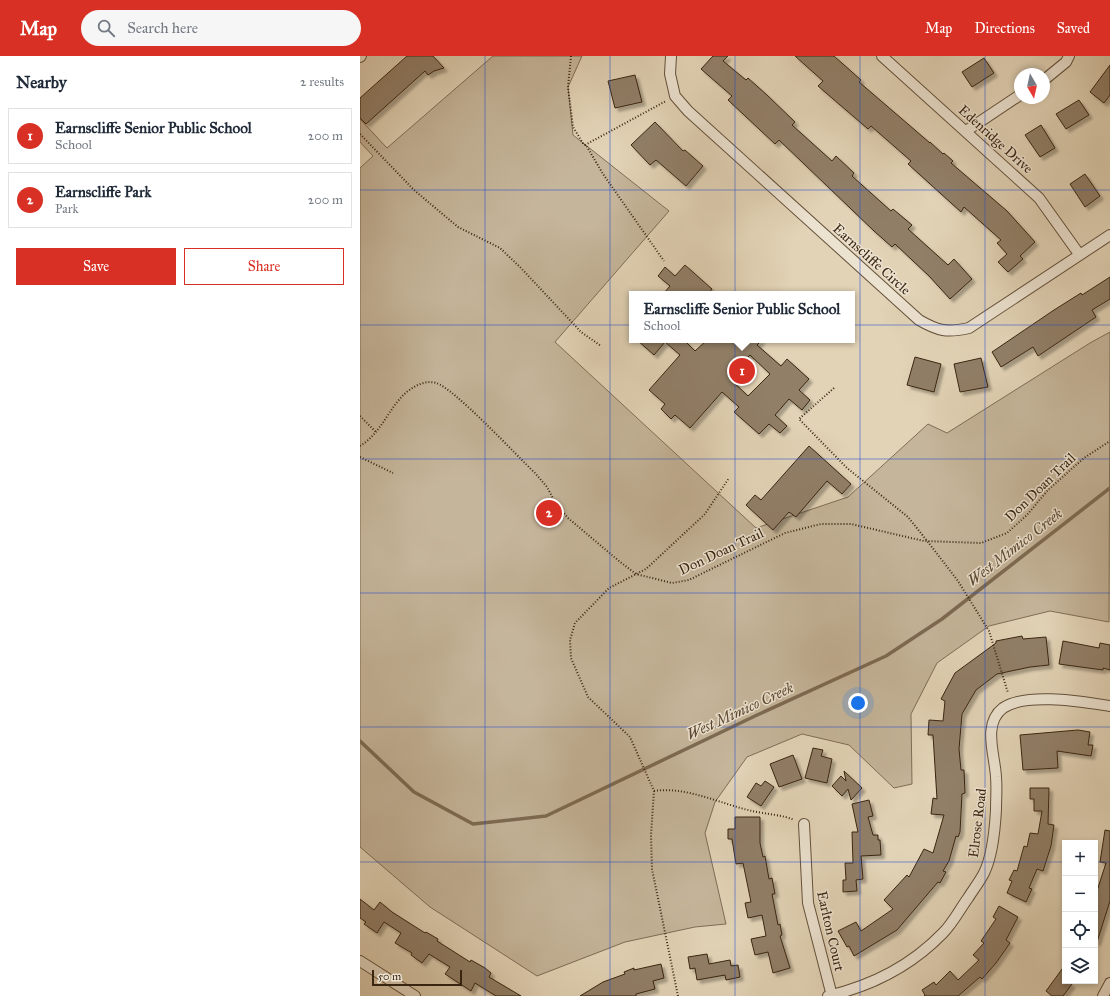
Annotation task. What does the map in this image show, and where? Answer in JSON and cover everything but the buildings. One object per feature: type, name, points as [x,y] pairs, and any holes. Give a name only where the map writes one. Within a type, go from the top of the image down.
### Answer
[{"type":"street","name":"Earnscliffe Circle","points":[[671,56],[670,74],[675,96],[688,111],[919,320],[934,329],[951,332],[968,328],[1110,235]]},
{"type":"street","name":"Edenridge Drive","points":[[882,56],[1039,198],[1079,254]]},
{"type":"street","points":[[1050,75],[1066,62],[1069,56]]},
{"type":"street","points":[[966,131],[1014,99]]},
{"type":"street","name":"Elrose Road","points":[[831,996],[868,984],[892,972],[923,951],[944,932],[985,872],[996,811],[996,776],[991,737],[995,717],[1003,708],[1016,701],[1065,700],[1110,706]]},
{"type":"street","name":"Earlton Court","points":[[804,824],[808,903],[831,996]]},
{"type":"street","points":[[360,961],[415,996]]},
{"type":"street","points":[[1103,996],[1110,983]]},
{"type":"path","points":[[571,56],[568,87],[573,127],[584,145],[586,145],[603,174],[664,261]]},
{"type":"path","points":[[584,145],[675,96]]},
{"type":"path","points":[[360,134],[414,190],[458,227],[500,248],[520,267],[581,332],[601,346]]},
{"type":"path","name":"Don Doan Trail","points":[[360,446],[376,432],[398,402],[414,387],[429,382],[437,383],[445,387],[535,473],[547,487],[556,504],[568,518],[636,574],[672,583],[689,580],[785,533],[821,524],[851,524],[928,542],[981,543],[1007,533],[1027,515],[1048,490],[1084,458],[1110,441]]},
{"type":"path","points":[[834,388],[799,419],[847,468],[908,517],[958,582],[989,631],[1011,704]]},
{"type":"path","points":[[360,416],[376,432]]},
{"type":"path","points":[[360,457],[393,473]]},
{"type":"path","points":[[678,996],[652,869],[651,835],[654,791],[638,752],[630,737],[588,697],[571,658],[570,640],[575,623],[609,588],[646,569],[705,514],[729,478]]},
{"type":"path","points":[[654,791],[663,789],[685,792],[737,808],[790,818],[804,824]]},
{"type":"shaded area","points":[[493,56],[582,56],[568,87],[573,135],[669,211],[555,342],[756,528],[848,497],[928,424],[947,433],[1110,332],[1109,622],[1050,611],[989,626],[937,663],[911,714],[912,784],[894,788],[849,745],[802,734],[747,757],[715,802],[705,833],[726,924],[695,927],[625,942],[537,976],[430,907],[360,847],[360,168],[373,156],[360,142],[360,119],[387,148]]},
{"type":"waterway","name":"West Mimico Creek","points":[[360,741],[414,792],[473,824],[546,816],[755,716],[886,656],[942,619],[1110,488]]},
{"type":"place","name":"Earnscliffe Senior Public School","points":[[742,371]]},
{"type":"place","name":"Earnscliffe Park","points":[[549,513]]}]
